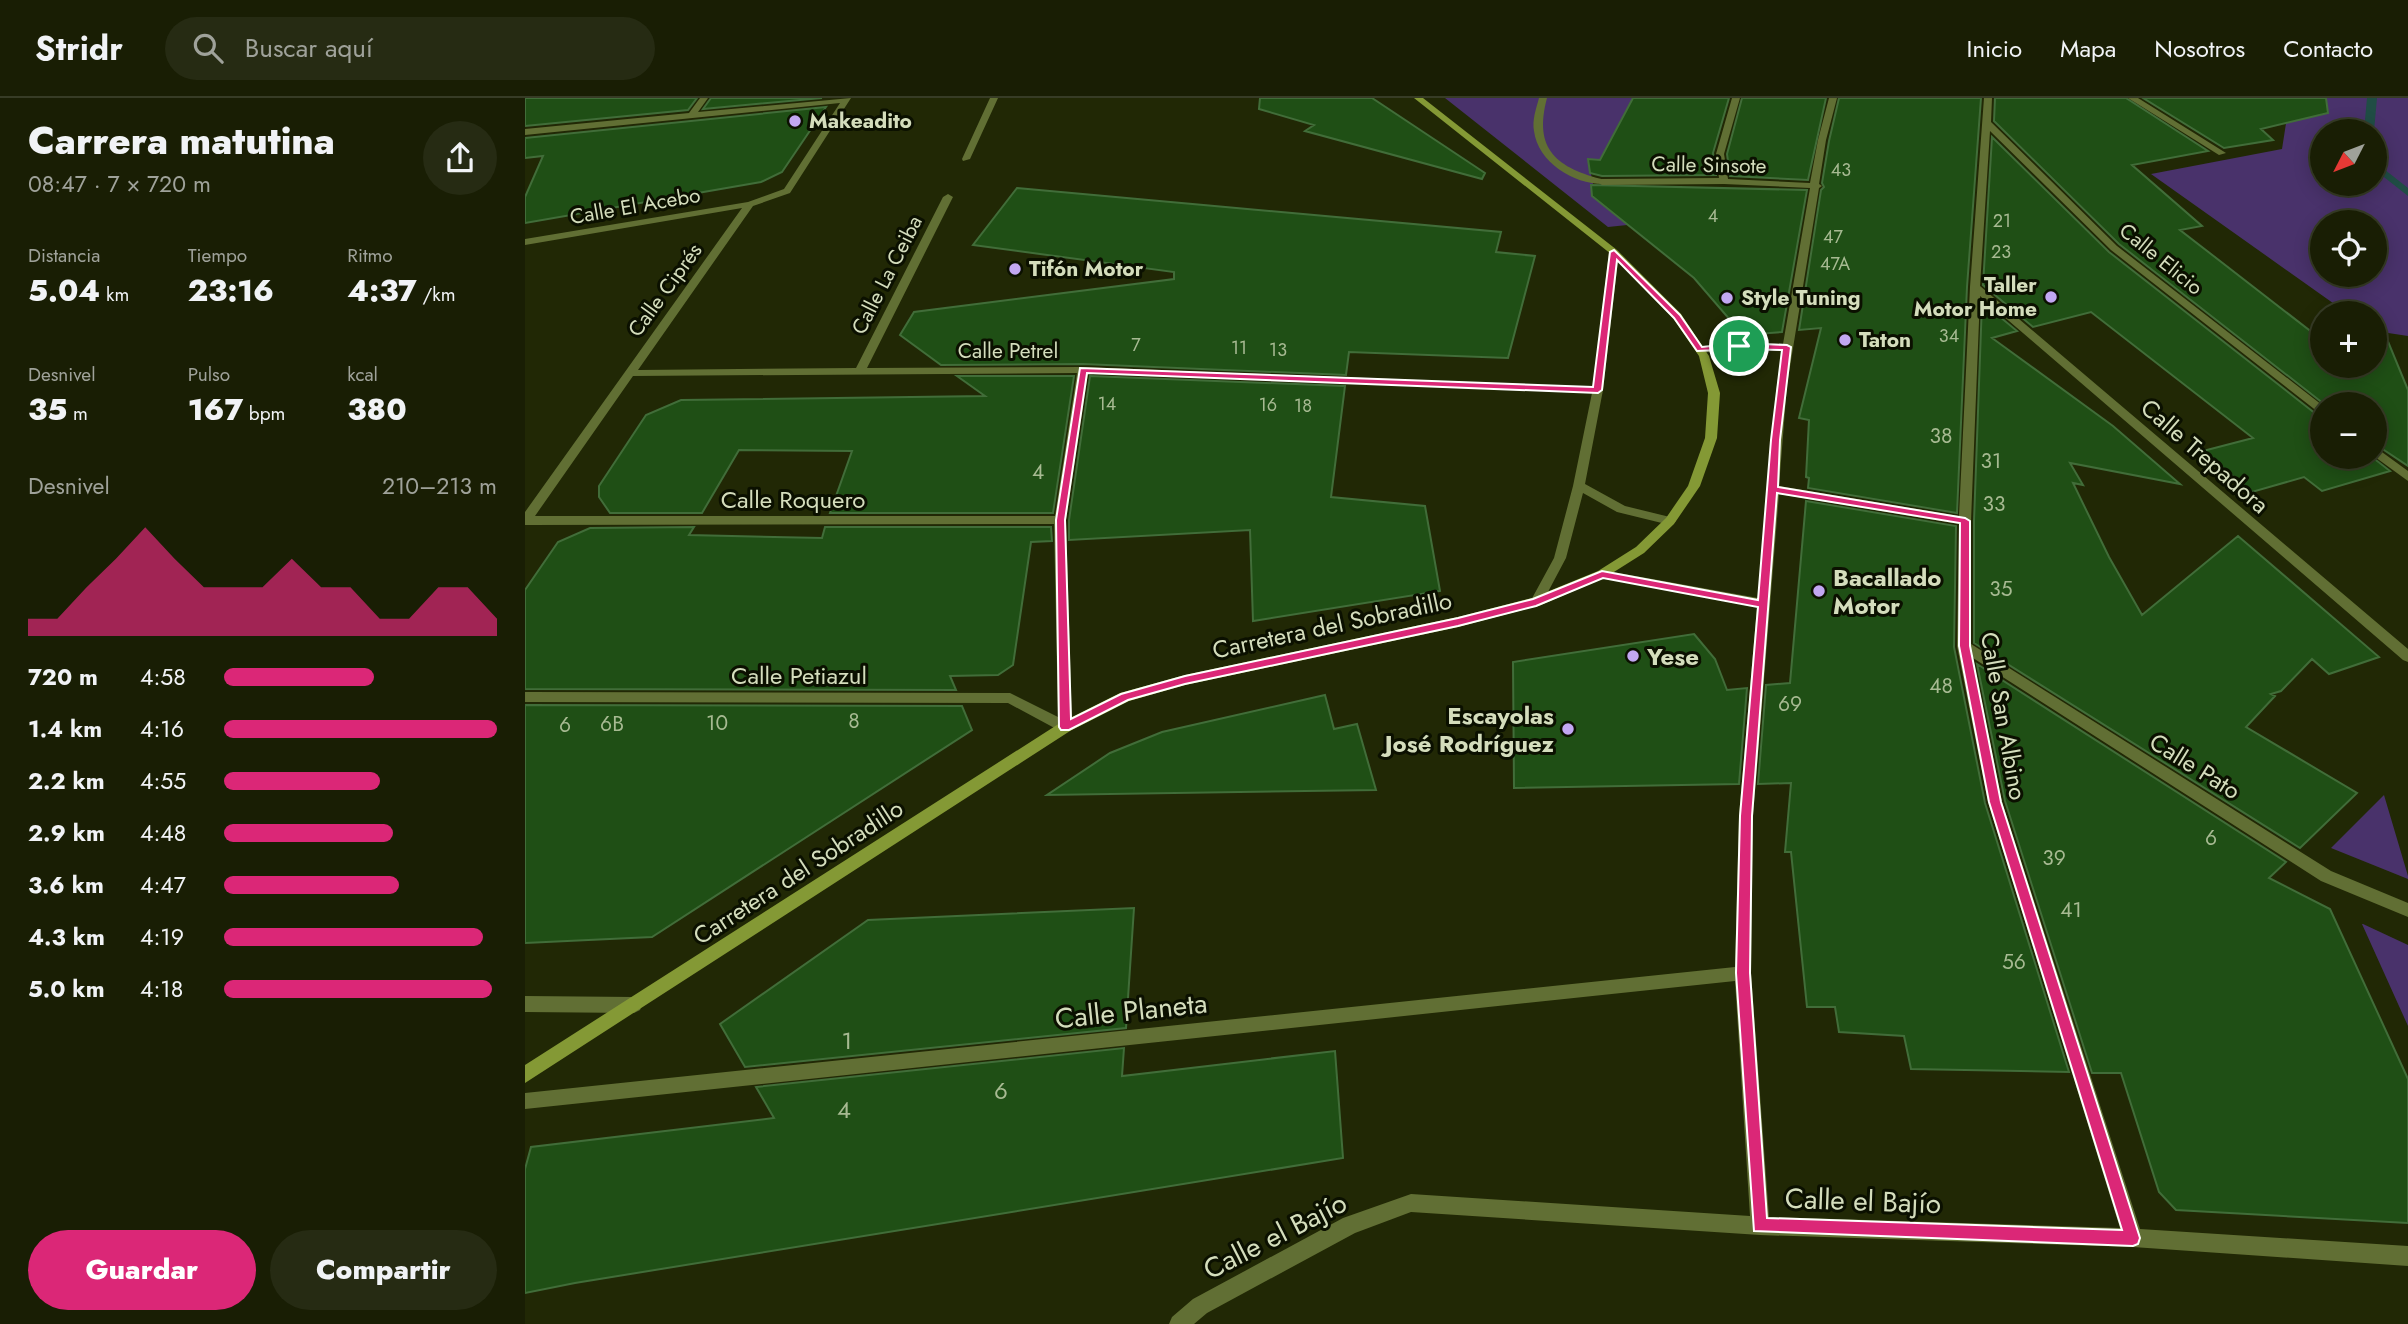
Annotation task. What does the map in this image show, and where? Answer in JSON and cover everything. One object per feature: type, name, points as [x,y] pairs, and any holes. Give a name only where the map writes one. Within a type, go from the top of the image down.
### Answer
[{"type":"main road","name":"Carretera del Sobradillo","points":[[525,1075],[1065,727],[1125,697],[1185,680],[1458,622],[1536,602],[1602,574],[1640,550],[1670,521],[1694,486],[1711,438],[1714,393],[1705,356],[1677,316],[1614,252],[1418,98]]},
{"type":"street","points":[[692,115],[703,98]]},
{"type":"street","points":[[966,159],[994,98]]},
{"type":"street","name":"Calle Sinsote","points":[[1543,98],[1537,118],[1537,139],[1545,153],[1563,169],[1586,179],[1602,182],[1724,181],[1817,186]]},
{"type":"street","points":[[1724,181],[1720,154],[1735,98]]},
{"type":"street","points":[[1760,1226],[1743,973],[1746,816],[1775,440],[1787,347],[1817,186],[1822,140],[1833,98]]},
{"type":"street","name":"Calle San Albino","points":[[1989,98],[1975,287],[1965,521],[1964,646],[1995,802],[2133,1238]]},
{"type":"street","points":[[2132,98],[2222,153]]},
{"type":"street","points":[[525,132],[847,99]]},
{"type":"street","points":[[750,204],[787,191],[847,99]]},
{"type":"street","name":"Calle Elicio","points":[[1988,124],[2113,248],[2310,401]]},
{"type":"street","name":"Calle La Ceiba","points":[[860,371],[948,197]]},
{"type":"street","name":"Calle El Acebo","points":[[525,242],[750,204]]},
{"type":"street","name":"Calle Ciprés","points":[[526,521],[750,204]]},
{"type":"street","points":[[1536,602],[1560,558],[1579,486],[1598,390],[1614,252]]},
{"type":"street","name":"Calle Trepadora","points":[[1975,287],[2408,657]]},
{"type":"street","points":[[1700,350],[1739,346],[1787,347]]},
{"type":"street","points":[[1065,727],[1061,520],[1083,370]]},
{"type":"street","name":"Calle Petrel","points":[[629,373],[1083,370],[1598,390]]},
{"type":"street","points":[[2387,460],[2408,477]]},
{"type":"street","points":[[1579,486],[1621,509],[1670,521]]},
{"type":"street","points":[[1773,489],[1965,521]]},
{"type":"street","name":"Calle Roquero","points":[[526,521],[1061,520]]},
{"type":"street","points":[[1602,574],[1763,604]]},
{"type":"street","name":"Calle Pato","points":[[1964,646],[2326,876],[2408,910]]},
{"type":"street","name":"Calle Petiazul","points":[[525,697],[1010,698],[1065,727]]},
{"type":"street","name":"Calle Planeta","points":[[525,1101],[1743,973]]},
{"type":"street","points":[[525,1004],[634,1004]]},
{"type":"street","name":"Calle el Bajío","points":[[1179,1324],[1200,1306],[1350,1225],[1411,1203],[1760,1226],[2133,1238],[2408,1255]]},
{"type":"shaded area","points":[[1445,98],[1633,98],[1708,160],[1588,159],[1594,189],[1637,224],[1608,227]]},
{"type":"shaded area","points":[[2265,98],[2408,98],[2408,336],[2387,333],[2387,301],[2330,301],[2310,287],[2387,287],[2387,210],[2310,210],[2310,287],[2151,174],[2282,149],[2287,117]]},
{"type":"shaded area","points":[[2384,795],[2408,876],[2408,879],[2331,848]]},
{"type":"shaded area","points":[[2362,924],[2408,945],[2408,1026]]},
{"type":"building","points":[[525,98],[697,98],[688,110],[525,126]]},
{"type":"building","points":[[711,98],[822,98],[703,109]]},
{"type":"building","points":[[1260,98],[1372,98],[1485,173],[1482,179],[1305,131],[1314,125],[1259,109]]},
{"type":"building","points":[[1633,98],[1729,98],[1713,153],[1716,175],[1602,176],[1590,173],[1588,159],[1600,160]]},
{"type":"building","points":[[1742,98],[1826,98],[1808,180],[1730,176],[1727,154]]},
{"type":"building","points":[[1839,98],[1981,98],[1967,287],[1957,513],[1808,488],[1809,478],[1806,477],[1809,420],[1799,418],[1821,328],[1799,330],[1821,190],[1824,187],[1822,183],[1829,141]]},
{"type":"building","points":[[1995,98],[2126,98],[2208,151],[2132,165],[2202,226],[2180,230],[2310,331],[2310,378],[2387,378],[2387,339],[2408,390],[2408,466],[2387,452],[2387,392],[2310,393],[2119,244],[1994,121]]},
{"type":"building","points":[[2143,98],[2326,98],[2328,113],[2261,129],[2273,140],[2224,148]]},
{"type":"building","points":[[826,107],[782,172],[761,182],[525,223],[525,197],[543,156],[525,158],[525,138]]},
{"type":"building","points":[[1992,137],[2109,252],[2310,409],[2310,469],[2387,469],[2390,471],[2322,491],[2304,477],[2252,492],[2203,451],[2253,438],[2091,312],[2033,327],[1983,285]]},
{"type":"building","points":[[1591,185],[1807,190],[1782,332],[1743,335],[1694,278],[1592,196]]},
{"type":"building","points":[[1017,188],[1501,232],[1496,252],[1535,256],[1508,358],[1349,352],[1346,375],[1083,364],[941,365],[900,335],[914,312],[1174,279],[1174,272],[973,245]]},
{"type":"building","points":[[1982,302],[2017,331],[1992,338],[2113,426],[2180,484],[2070,463],[2083,485],[2073,483],[2109,557],[2142,615],[2238,536],[2379,657],[2329,674],[2312,659],[2281,691],[2271,694],[2275,696],[2246,727],[2357,793],[2300,848],[1974,643],[1974,521]]},
{"type":"building","points":[[957,376],[1074,376],[1053,513],[830,513],[852,451],[739,450],[702,513],[610,513],[599,497],[599,486],[646,415],[681,400],[985,396]]},
{"type":"building","points":[[1090,376],[1345,386],[1331,497],[1425,506],[1440,591],[1253,621],[1250,530],[1069,540],[1069,520]]},
{"type":"building","points":[[1806,501],[1956,526],[1954,647],[1985,803],[2069,1072],[1911,1069],[1904,1036],[1839,1032],[1835,1007],[1807,1007],[1791,852],[1785,852],[1791,783],[1758,784],[1766,685],[1790,683]]},
{"type":"building","points":[[694,527],[689,535],[822,538],[825,527],[1051,527],[1052,541],[1031,542],[1013,665],[998,675],[950,676],[956,690],[525,689],[525,590],[558,542],[590,528]]},
{"type":"building","points":[[1694,634],[1715,659],[1727,690],[1747,688],[1739,784],[1514,788],[1513,662]]},
{"type":"building","points":[[1977,664],[2286,862],[2269,878],[2330,909],[2408,1079],[2408,1223],[2176,1210],[2159,1192],[2121,1073],[2092,1073],[2005,801]]},
{"type":"building","points":[[1325,695],[1334,729],[1357,724],[1376,790],[1047,795],[1110,753],[1162,732]]},
{"type":"building","points":[[525,705],[962,706],[972,730],[652,937],[525,943]]},
{"type":"building","points":[[1134,908],[1126,1028],[745,1067],[720,1024],[868,920]]},
{"type":"building","points":[[1124,1048],[1122,1076],[1335,1051],[1343,1158],[525,1293],[525,1169],[531,1147],[774,1118],[756,1087]]},
{"type":"waterway","points":[[2370,119],[2372,98]]},
{"type":"waterway","points":[[2387,175],[2408,193]]},
{"type":"place","name":"Makeadito","points":[[795,121]]},
{"type":"place","name":"Tifón Motor","points":[[1015,269]]},
{"type":"place","name":"Taller Motor Home","points":[[2051,297]]},
{"type":"place","name":"Style Tuning","points":[[1727,298]]},
{"type":"place","name":"Taton","points":[[1845,340]]},
{"type":"place","name":"Bacallado Motor","points":[[1819,591]]},
{"type":"place","name":"Yese","points":[[1633,656]]},
{"type":"place","name":"Escayolas José Rodríguez","points":[[1568,729]]},
{"type":"route","points":[[1739,346],[1700,350],[1677,316],[1614,252],[1598,390],[1083,370],[1061,520],[1065,727],[1125,697],[1185,680],[1458,622],[1536,602],[1602,574],[1763,604],[1773,489],[1965,521],[1964,646],[1995,802],[2133,1238],[1760,1226],[1743,973],[1746,816],[1773,489],[1775,440],[1787,347],[1739,346]]}]
